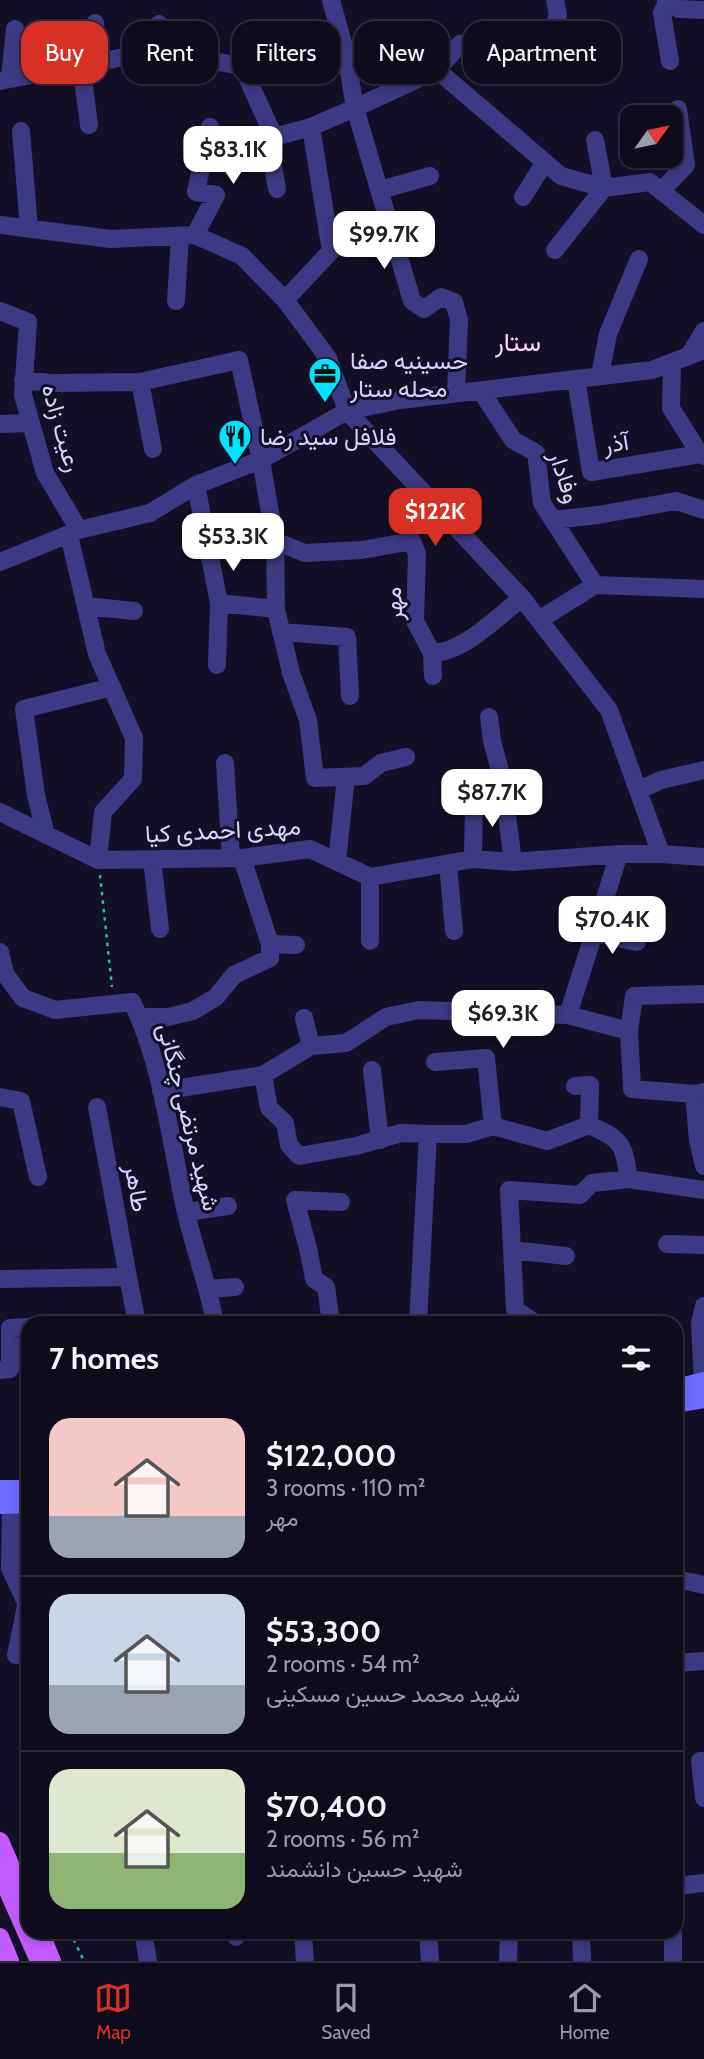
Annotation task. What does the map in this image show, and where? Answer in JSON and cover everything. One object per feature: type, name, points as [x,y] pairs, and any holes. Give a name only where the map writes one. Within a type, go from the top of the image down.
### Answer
[{"type":"main road","points":[[683,1388],[704,1387]]},
{"type":"main road","points":[[683,1400],[704,1387]]},
{"type":"main road","points":[[0,1489],[21,1489]]},
{"type":"main road","points":[[0,1841],[21,1887]]},
{"type":"main road","points":[[0,1873],[21,1922]]},
{"type":"main road","points":[[0,1937],[10,1961]]},
{"type":"main road","points":[[28,1939],[38,1961]]},
{"type":"main road","points":[[43,1939],[52,1961]]},
{"type":"street","points":[[331,0],[346,54],[355,108],[412,301],[424,309],[441,297],[454,302],[459,320],[456,393]]},
{"type":"street","points":[[555,0],[558,15],[556,21]]},
{"type":"street","points":[[670,61],[662,13],[666,1],[679,9],[704,10]]},
{"type":"street","points":[[5,80],[15,29]]},
{"type":"street","points":[[449,56],[463,44]]},
{"type":"street","points":[[340,55],[346,54]]},
{"type":"street","points":[[449,80],[561,176],[604,188],[650,182],[704,225]]},
{"type":"street","points":[[89,84],[89,125]]},
{"type":"street","points":[[250,84],[274,137],[271,155],[277,189]]},
{"type":"street","points":[[274,137],[311,127],[407,84]]},
{"type":"street","points":[[176,301],[188,235],[216,195],[196,191],[210,127]]},
{"type":"street","points":[[285,300],[331,251],[311,127]]},
{"type":"street","points":[[21,131],[29,228]]},
{"type":"street","points":[[555,250],[604,188],[595,140]]},
{"type":"street","points":[[661,191],[686,165],[683,144]]},
{"type":"street","points":[[523,197],[545,162]]},
{"type":"street","points":[[380,190],[430,176]]},
{"type":"street","points":[[0,225],[111,239],[188,235],[242,256],[285,300],[328,358],[347,411],[522,598],[609,710],[661,854]]},
{"type":"street","points":[[600,375],[608,334],[639,259]]},
{"type":"street","name":"رعیت زاده","points":[[0,311],[28,322],[23,395],[45,473],[74,533],[97,654],[134,738],[133,779],[103,812],[98,860]]},
{"type":"street","points":[[0,562],[74,533],[150,513],[196,485],[261,460],[347,411],[400,400],[652,370],[697,353],[704,331]]},
{"type":"street","points":[[23,380],[51,383],[140,382],[239,360],[275,541],[276,609],[291,673],[308,720],[315,778],[365,776],[381,763],[406,757]]},
{"type":"street","points":[[672,363],[671,408],[700,446]]},
{"type":"street","name":"آذر","points":[[576,379],[591,472],[700,446]]},
{"type":"street","points":[[140,382],[153,449]]},
{"type":"street","name":"وفادار","points":[[481,391],[513,440],[536,453],[542,503],[595,585]]},
{"type":"street","points":[[0,424],[31,423]]},
{"type":"street","points":[[196,485],[219,603],[217,665]]},
{"type":"street","points":[[553,520],[676,501],[704,510]]},
{"type":"street","name":"مهر","points":[[275,541],[305,553],[362,550],[412,541],[417,554],[415,621],[432,653]]},
{"type":"street","points":[[538,620],[595,585],[704,589]]},
{"type":"street","points":[[433,676],[432,653],[444,653],[459,647],[522,598]]},
{"type":"street","points":[[219,603],[276,609]]},
{"type":"street","points":[[86,606],[134,611]]},
{"type":"street","points":[[281,632],[347,638],[350,696]]},
{"type":"street","points":[[46,835],[36,795],[24,709],[111,687]]},
{"type":"street","points":[[489,717],[502,778],[513,862]]},
{"type":"street","points":[[139,1017],[168,1017],[193,1011],[216,998],[234,975],[270,958],[270,944],[237,858],[225,763]]},
{"type":"street","points":[[639,790],[661,780],[704,770]]},
{"type":"street","points":[[337,861],[346,777]]},
{"type":"street","points":[[473,859],[474,799]]},
{"type":"street","name":"مهدی احمدی کیا","points":[[0,812],[98,860],[237,858],[310,849],[370,877]]},
{"type":"street","points":[[568,1014],[619,854]]},
{"type":"street","points":[[370,941],[370,877],[473,859],[513,862],[619,854],[704,857]]},
{"type":"street","points":[[152,859],[160,929]]},
{"type":"street","points":[[448,864],[454,932]]},
{"type":"street","points":[[594,933],[637,942]]},
{"type":"street","points":[[270,944],[296,944]]},
{"type":"street","points":[[0,952],[2,974],[23,998],[55,1010],[114,1004]]},
{"type":"street","points":[[704,994],[634,996],[629,1031],[632,1089],[699,1093],[698,1140],[704,1166]]},
{"type":"street","name":"شهید مرتضی چنگانی","points":[[114,1004],[132,1002],[139,1017],[161,1091],[186,1212],[214,1316]]},
{"type":"street","points":[[161,1091],[263,1075],[311,1046],[346,1043],[386,1017],[419,1010],[568,1014],[629,1031]]},
{"type":"street","points":[[304,1018],[311,1046]]},
{"type":"street","points":[[435,1062],[486,1058],[493,1126]]},
{"type":"street","points":[[372,1070],[380,1140]]},
{"type":"street","points":[[263,1075],[269,1108],[285,1123],[289,1145],[299,1156],[380,1140],[401,1133],[466,1134],[493,1126],[547,1141],[589,1125],[612,1135],[624,1150],[629,1179]]},
{"type":"street","points":[[575,1086],[590,1085],[589,1125]]},
{"type":"street","points":[[0,1097],[21,1101],[37,1177]]},
{"type":"street","name":"طاهر","points":[[97,1107],[136,1316]]},
{"type":"street","points":[[418,1316],[428,1134]]},
{"type":"street","points":[[525,1316],[515,1308],[509,1190],[554,1191],[580,1195],[592,1183],[629,1179],[704,1190]]},
{"type":"street","points":[[330,1316],[326,1287],[314,1279],[295,1200],[341,1202]]},
{"type":"street","points":[[186,1212],[228,1206]]},
{"type":"street","points":[[667,1244],[704,1245]]},
{"type":"street","points":[[512,1250],[566,1256]]},
{"type":"street","points":[[0,1279],[128,1277]]},
{"type":"street","points":[[208,1289],[235,1287]]},
{"type":"street","points":[[704,1306],[700,1324],[704,1387]]},
{"type":"street","points":[[0,1370],[10,1369],[10,1328],[21,1327]]},
{"type":"street","points":[[13,1505],[10,1568],[21,1593]]},
{"type":"street","points":[[683,1580],[704,1585]]},
{"type":"street","points":[[16,1655],[21,1633]]},
{"type":"street","points":[[683,1662],[704,1661]]},
{"type":"street","points":[[704,1761],[700,1761],[704,1798]]},
{"type":"street","points":[[683,1885],[704,1883]]},
{"type":"street","points":[[144,1939],[148,1961]]},
{"type":"street","points":[[303,1939],[305,1961]]},
{"type":"street","points":[[428,1939],[430,1961]]},
{"type":"street","points":[[508,1961],[509,1939]]},
{"type":"street","points":[[581,1939],[582,1961]]},
{"type":"street","points":[[673,1939],[673,1961]]},
{"type":"path","points":[[98,860],[114,1004]]},
{"type":"path","points":[[74,1939],[84,1961]]},
{"type":"place","name":"حسینیه صفا محله ستار","points":[[325,404]]},
{"type":"place","name":"فلافل سید رضا","points":[[235,466]]},
{"type":"district","name":"ستار","points":[[518,342]]}]
